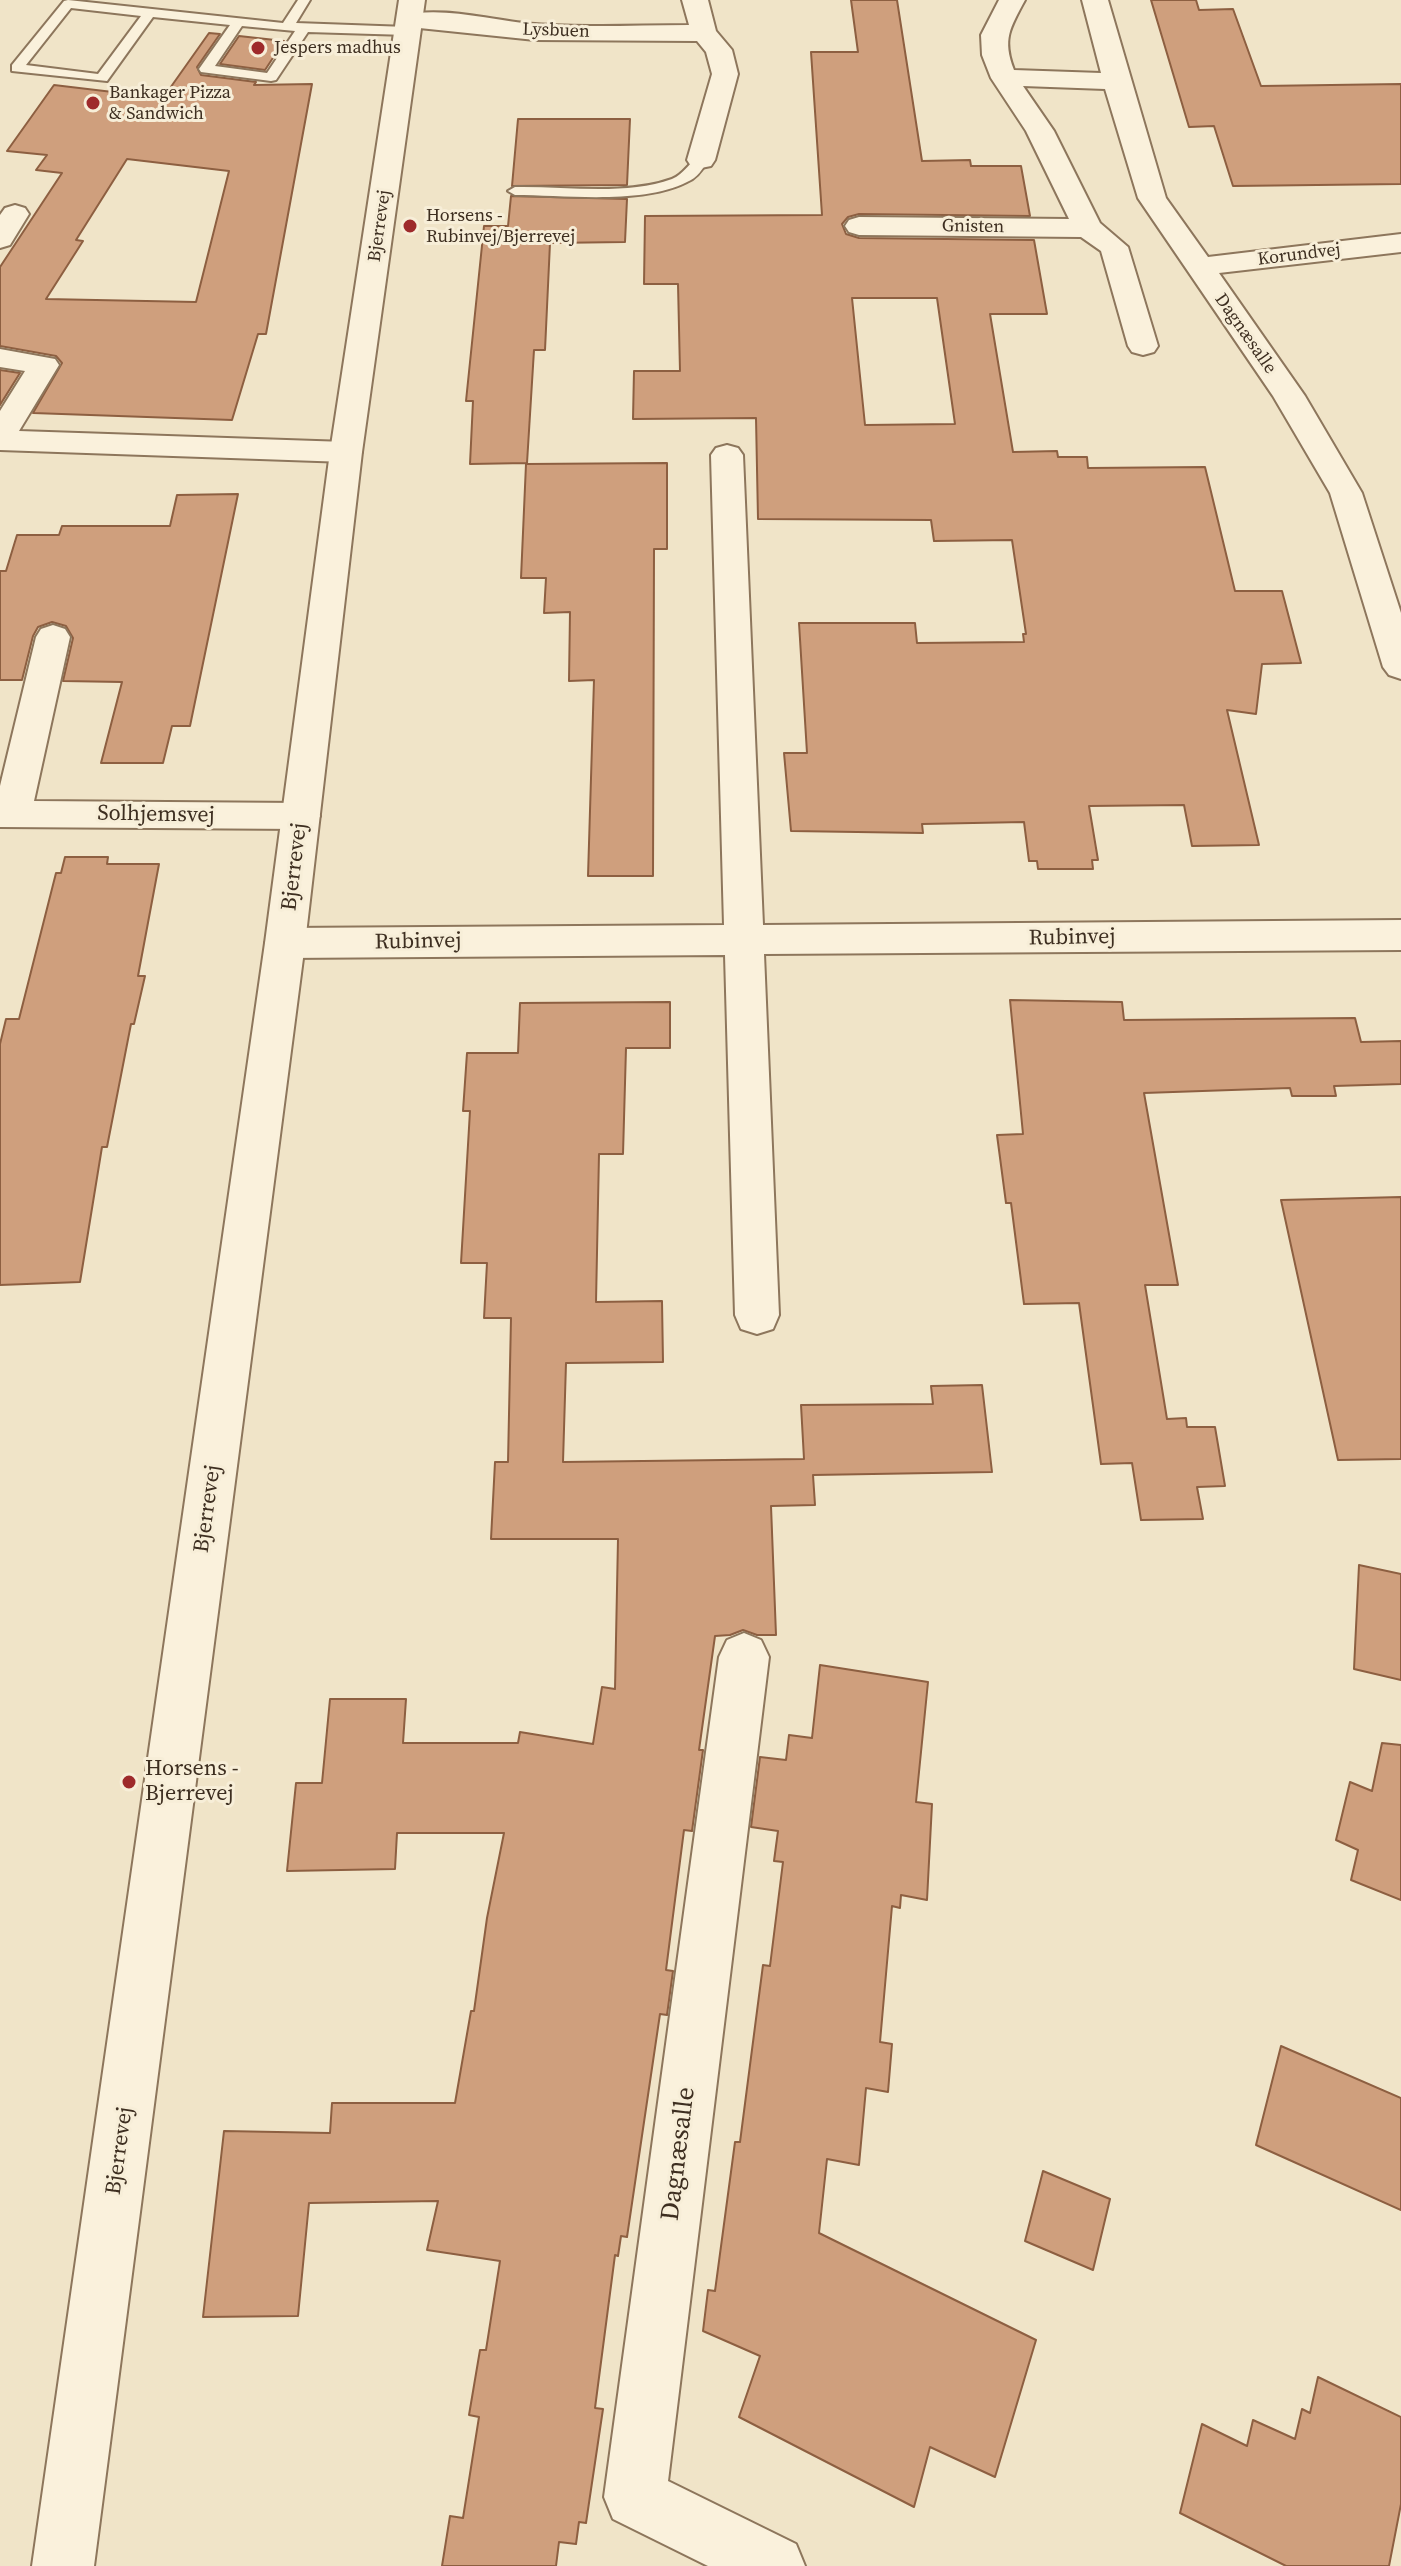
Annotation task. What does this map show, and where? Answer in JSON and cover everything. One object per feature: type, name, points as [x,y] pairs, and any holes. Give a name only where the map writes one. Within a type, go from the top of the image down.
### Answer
[{"type":"street","points":[[695,0],[704,33],[719,50],[725,74],[701,160]]},
{"type":"street","points":[[1012,0],[994,35],[995,55],[1004,78],[1040,131],[1088,228],[1114,247],[1143,346]]},
{"type":"street","name":"Dagnæsalle","points":[[1095,0],[1152,198],[1289,396],[1346,493],[1401,667]]},
{"type":"street","name":"Lysbuen","points":[[409,17],[535,32],[704,33]]},
{"type":"street","name":"Bjerrevej","points":[[63,2566],[285,943],[346,452],[409,17]]},
{"type":"street","points":[[1004,78],[1116,81]]},
{"type":"street","name":"Gnisten","points":[[859,226],[1088,228]]},
{"type":"street","name":"Korundvej","points":[[1198,267],[1401,243]]},
{"type":"street","points":[[0,358],[44,365],[0,438],[346,452]]},
{"type":"street","points":[[727,455],[757,1315]]},
{"type":"street","name":"Solhjemsvej","points":[[53,637],[6,814],[301,816]]},
{"type":"street","name":"Rubinvej","points":[[285,943],[1401,935]]},
{"type":"street","name":"Dagnæsalle","points":[[744,1657],[635,2497],[774,2566]]},
{"type":"lane","points":[[287,27],[304,0]]},
{"type":"lane","points":[[150,13],[102,78],[17,68],[68,4],[304,28],[409,17]]},
{"type":"lane","points":[[239,22],[206,69],[271,77],[304,28]]},
{"type":"lane","points":[[515,191],[654,188],[680,181],[696,170],[701,160]]},
{"type":"building","points":[[851,0],[897,0],[922,161],[970,160],[971,166],[1021,166],[1030,216],[859,214],[848,217],[842,224],[846,234],[859,238],[1034,240],[1047,314],[990,314],[1013,452],[1057,451],[1058,457],[1087,457],[1088,468],[1205,467],[1235,591],[1282,591],[1301,663],[1262,664],[1256,714],[1227,710],[1259,845],[1192,846],[1184,805],[1089,806],[1098,860],[1092,860],[1093,869],[1038,869],[1037,861],[1029,861],[1024,822],[922,824],[923,833],[791,831],[784,753],[807,753],[799,623],[915,623],[917,643],[1024,642],[1023,634],[1026,634],[1012,540],[934,541],[931,520],[758,519],[756,418],[633,419],[634,371],[680,371],[678,284],[644,284],[645,216],[822,215],[811,52],[858,52]],"holes":[[[852,298],[937,298],[955,424],[865,425]]]},
{"type":"building","points":[[1151,0],[1196,0],[1199,10],[1233,9],[1261,86],[1401,84],[1401,184],[1233,186],[1214,126],[1189,127]]},
{"type":"building","points":[[209,33],[220,34],[197,67],[201,75],[256,82],[254,85],[312,84],[266,334],[258,334],[232,420],[33,413],[62,363],[56,356],[0,346],[0,267],[62,173],[36,170],[47,155],[7,151],[54,85],[163,98]],"holes":[[[127,159],[229,171],[196,302],[46,299],[83,241],[76,240]]]},
{"type":"building","points":[[239,36],[284,41],[265,70],[220,64]]},
{"type":"building","points":[[518,119],[630,119],[627,185],[512,186]]},
{"type":"building","points":[[511,196],[627,199],[625,242],[550,243],[545,350],[534,350],[527,463],[470,464],[473,401],[466,401],[484,226],[508,226]]},
{"type":"building","points":[[0,370],[20,373],[0,405]]},
{"type":"building","points":[[667,463],[667,549],[654,549],[653,876],[588,876],[594,680],[569,681],[570,612],[544,613],[546,578],[521,578],[526,464]]},
{"type":"building","points":[[238,494],[190,726],[172,726],[163,763],[101,763],[122,682],[63,681],[73,638],[66,626],[52,622],[38,627],[22,680],[0,680],[0,571],[6,571],[17,535],[59,535],[62,526],[170,526],[177,495]]},
{"type":"building","points":[[65,857],[108,857],[107,864],[159,864],[138,976],[145,976],[134,1024],[131,1024],[107,1147],[102,1147],[80,1282],[0,1285],[0,1044],[6,1019],[19,1019],[56,873],[61,873]]},
{"type":"building","points":[[1010,1000],[1122,1002],[1124,1020],[1355,1018],[1361,1042],[1401,1041],[1401,1084],[1334,1086],[1336,1096],[1292,1096],[1290,1088],[1144,1093],[1178,1285],[1145,1285],[1167,1419],[1186,1418],[1187,1427],[1215,1427],[1225,1486],[1197,1487],[1203,1519],[1141,1520],[1132,1463],[1101,1464],[1079,1303],[1024,1304],[1011,1203],[1006,1203],[997,1135],[1023,1134]]},
{"type":"building","points":[[670,1002],[670,1048],[626,1048],[623,1154],[599,1154],[596,1302],[662,1301],[663,1362],[566,1363],[563,1462],[804,1459],[801,1405],[933,1404],[931,1386],[982,1385],[992,1472],[813,1475],[815,1505],[771,1506],[776,1635],[757,1635],[743,1630],[715,1636],[699,1750],[703,1750],[692,1831],[684,1830],[666,1970],[673,1971],[667,2015],[660,2014],[627,2237],[621,2236],[618,2256],[615,2255],[595,2408],[603,2409],[586,2523],[579,2522],[576,2544],[559,2542],[556,2566],[442,2566],[450,2516],[463,2518],[479,2417],[469,2415],[480,2350],[486,2350],[500,2261],[427,2250],[438,2201],[309,2203],[298,2316],[203,2317],[224,2131],[330,2133],[332,2103],[455,2103],[504,1833],[397,1833],[395,1869],[287,1871],[296,1783],[322,1783],[330,1699],[406,1699],[403,1743],[518,1743],[520,1732],[593,1744],[602,1687],[615,1689],[618,1539],[491,1539],[495,1462],[508,1462],[511,1318],[484,1318],[487,1263],[461,1263],[470,1111],[463,1111],[467,1053],[518,1053],[520,1003]]},
{"type":"building","points":[[1401,1197],[1401,1459],[1338,1460],[1281,1200]]},
{"type":"building","points":[[1359,1565],[1401,1574],[1401,1680],[1354,1669]]},
{"type":"building","points":[[820,1665],[928,1682],[916,1802],[932,1804],[927,1900],[901,1895],[900,1908],[892,1906],[880,2042],[892,2044],[888,2092],[866,2088],[859,2165],[827,2159],[819,2233],[1036,2340],[995,2477],[930,2447],[914,2507],[739,2417],[760,2356],[703,2331],[708,2290],[715,2291],[735,2142],[740,2142],[763,1965],[770,1966],[783,1862],[774,1861],[778,1831],[751,1827],[760,1757],[786,1760],[789,1735],[812,1738]]},
{"type":"building","points":[[1382,1743],[1401,1745],[1401,1900],[1351,1880],[1358,1850],[1336,1840],[1350,1782],[1372,1791]]},
{"type":"building","points":[[1281,2046],[1401,2098],[1401,2210],[1256,2145]]},
{"type":"building","points":[[1043,2171],[1110,2199],[1093,2270],[1025,2241]]},
{"type":"building","points":[[1318,2377],[1401,2417],[1401,2504],[1389,2566],[1286,2566],[1180,2513],[1202,2424],[1247,2446],[1253,2420],[1295,2439],[1302,2409],[1310,2413]]},
{"type":"place","name":"Jespers madhus","points":[[258,48]]},
{"type":"place","name":"Bankager Pizza & Sandwich","points":[[93,103]]},
{"type":"place","name":"Horsens - Rubinvej/Bjerrevej","points":[[410,226]]},
{"type":"place","name":"Horsens - Bjerrevej","points":[[129,1782]]}]
